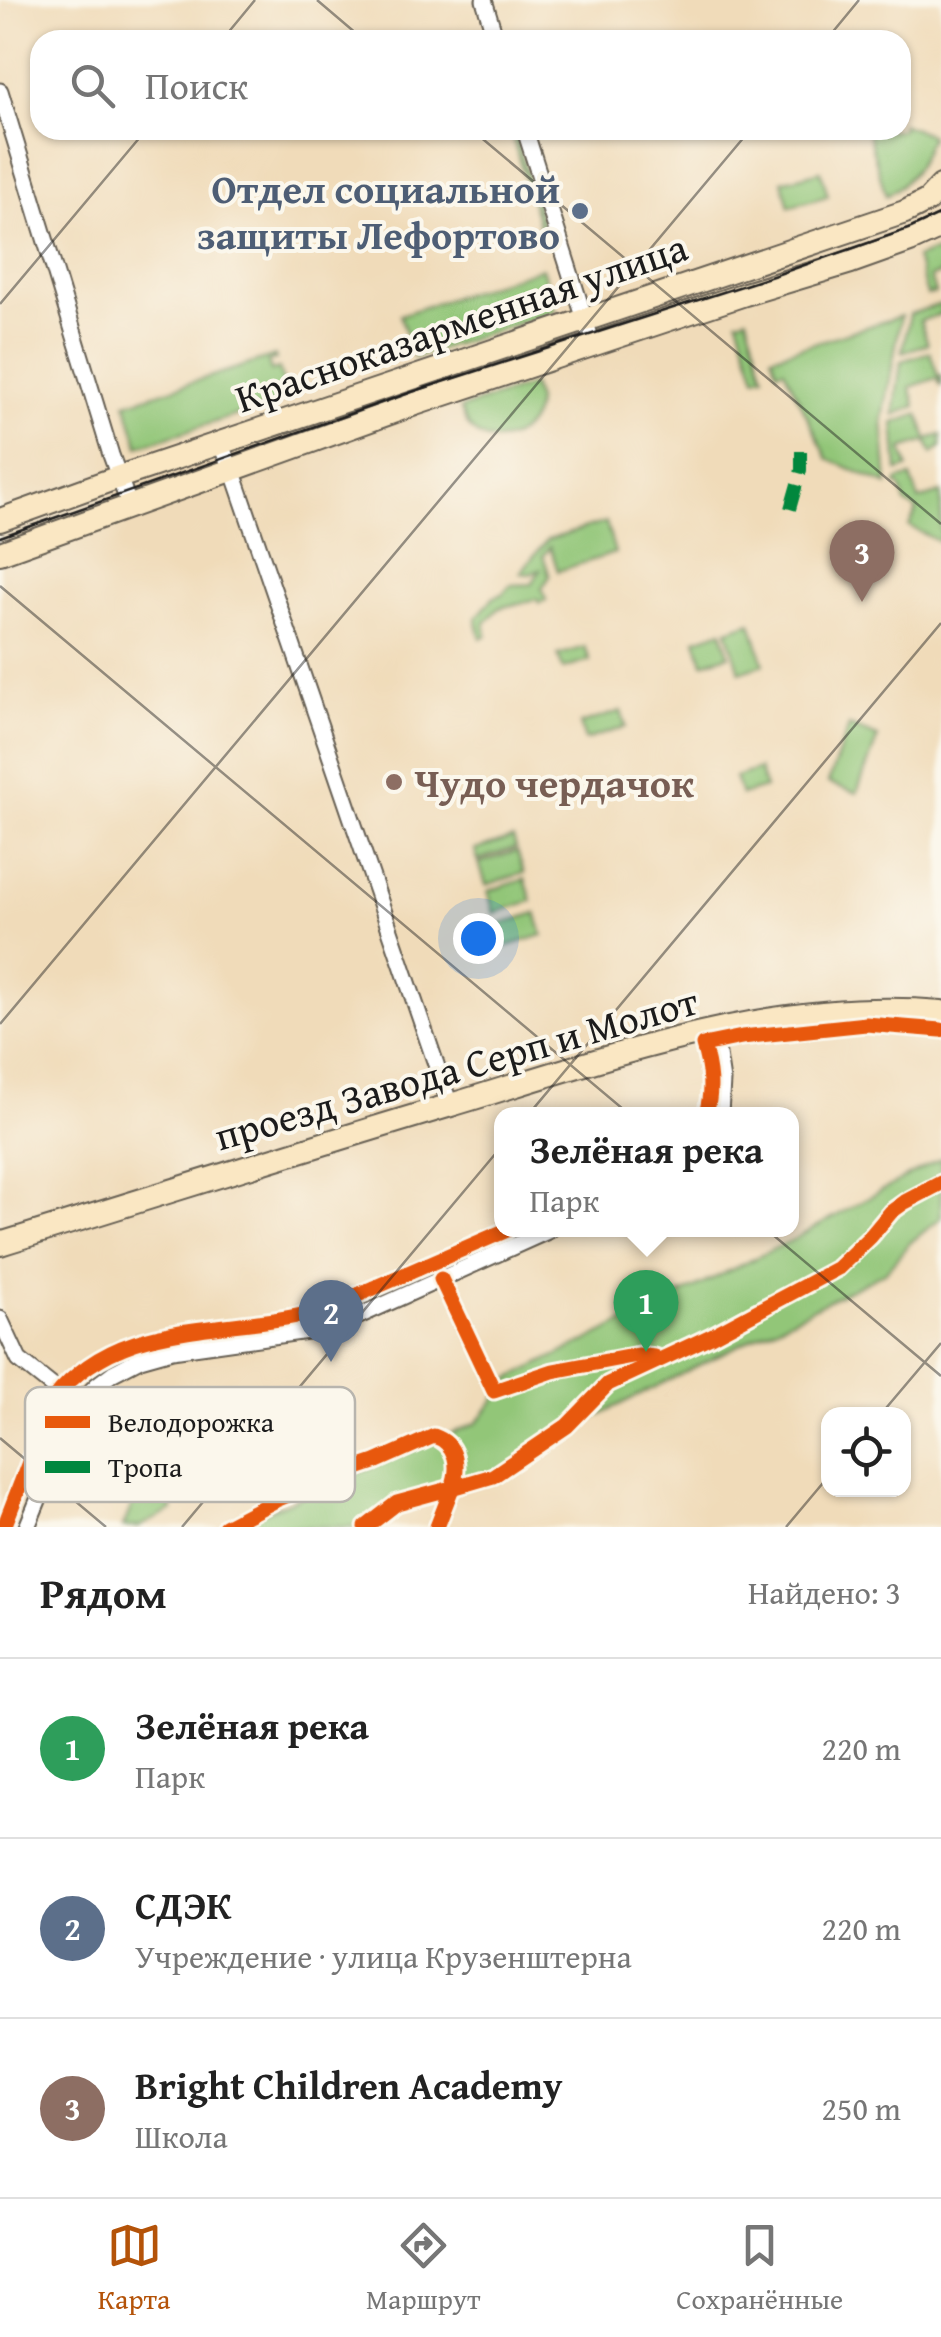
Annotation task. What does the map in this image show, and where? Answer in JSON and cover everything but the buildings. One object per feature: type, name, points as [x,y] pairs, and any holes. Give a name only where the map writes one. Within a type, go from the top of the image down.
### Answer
[{"type":"main road","name":"Красноказарменная улица","points":[[0,520],[119,476],[908,210],[927,201],[941,186]]},
{"type":"main road","points":[[941,198],[941,208]]},
{"type":"main road","points":[[908,210],[941,224]]},
{"type":"main road","name":"Красноказарменная улица","points":[[0,553],[415,404],[851,262],[910,241],[941,224]]},
{"type":"main road","name":"проезд Завода Серп и Молот","points":[[0,1244],[569,1069],[714,1030],[782,1017],[860,1009],[941,1012]]},
{"type":"street","points":[[484,0],[493,30]]},
{"type":"street","points":[[0,91],[130,507]]},
{"type":"street","points":[[528,140],[593,345]]},
{"type":"street","points":[[220,443],[450,1105]]},
{"type":"street","points":[[714,1030],[722,1081],[720,1107]]},
{"type":"street","points":[[95,1387],[140,1359],[172,1350],[341,1324],[534,1237]]},
{"type":"street","points":[[0,1319],[19,1360],[53,1387]]},
{"type":"street","points":[[27,1527],[37,1502]]},
{"type":"green space","points":[[911,128],[931,135],[915,170],[886,196],[870,140],[911,140]]},
{"type":"green space","points":[[513,140],[517,140],[545,232],[541,233]]},
{"type":"green space","points":[[821,171],[828,196],[789,207],[782,181]]},
{"type":"green space","points":[[941,252],[941,274],[930,277],[935,293],[927,295],[916,258]]},
{"type":"green space","points":[[542,268],[556,311],[414,358],[400,315]]},
{"type":"green space","points":[[941,304],[941,314],[920,321],[928,344],[902,352],[910,314]]},
{"type":"green space","points":[[901,316],[883,419],[888,485],[828,459],[784,369],[777,371],[772,356]]},
{"type":"green space","points":[[747,317],[764,375],[756,377],[738,320]]},
{"type":"green space","points":[[930,352],[941,376],[941,387],[937,378],[910,387],[916,406],[894,415],[901,361]]},
{"type":"green space","points":[[275,356],[268,362],[271,371],[279,369],[288,399],[139,446],[126,403]]},
{"type":"green space","points":[[532,385],[536,401],[531,421],[508,438],[478,435],[460,409]]},
{"type":"green space","points":[[919,414],[927,439],[941,435],[941,447],[932,454],[927,441],[902,449],[908,468],[898,471],[894,423]]},
{"type":"green space","points":[[911,477],[919,500],[941,493],[941,543],[909,526],[917,510],[905,503],[900,486],[896,485],[898,480]]},
{"type":"green space","points":[[606,522],[615,553],[558,571],[550,547],[543,556],[550,576],[542,588],[546,600],[499,608],[485,623],[487,635],[481,638],[476,618],[510,585],[532,584],[540,570],[520,573],[547,540]]},
{"type":"green space","points":[[751,622],[764,664],[740,672],[727,630]]},
{"type":"green space","points":[[722,630],[729,655],[703,663],[696,639]]},
{"type":"green space","points":[[585,647],[590,661],[563,669],[558,655]]},
{"type":"green space","points":[[621,711],[626,727],[585,740],[580,724]]},
{"type":"green space","points":[[849,726],[878,737],[857,793],[828,783]]},
{"type":"green space","points":[[759,769],[765,788],[741,795],[735,777]]},
{"type":"green space","points":[[513,838],[516,848],[478,860],[475,850]]},
{"type":"green space","points":[[517,851],[524,873],[486,885],[479,863]]},
{"type":"green space","points":[[525,879],[532,901],[494,913],[488,891]]},
{"type":"green space","points":[[536,913],[543,935],[505,947],[498,925]]},
{"type":"green space","points":[[941,1158],[941,1218],[911,1242],[885,1272],[565,1432],[499,1474],[398,1506],[371,1527],[228,1527],[288,1502],[355,1502],[355,1474],[477,1423],[511,1378],[799,1236]]},
{"type":"green space","points":[[133,1502],[169,1502],[173,1510],[139,1527],[123,1527]]},
{"type":"tram line","points":[[0,537],[412,392],[776,275],[941,214]]},
{"type":"marked path","points":[[790,509],[801,470],[801,451]]},
{"type":"cycle path","points":[[707,1107],[710,1080],[703,1045],[866,1024],[941,1030]]},
{"type":"cycle path","points":[[452,1488],[493,1476],[567,1426],[608,1384],[711,1336],[838,1268],[891,1212],[941,1183]]},
{"type":"cycle path","points":[[66,1387],[110,1353],[143,1341],[323,1310],[494,1236]]},
{"type":"cycle path","points":[[441,1279],[494,1391],[553,1371],[638,1355],[654,1357]]},
{"type":"cycle path","points":[[355,1469],[434,1436],[448,1444],[455,1457],[452,1488]]},
{"type":"cycle path","points":[[4,1527],[25,1473]]},
{"type":"cycle path","points":[[366,1527],[397,1503],[452,1488],[437,1527]]},
{"type":"cycle path","points":[[225,1527],[272,1502]]},
{"type":"place","name":"Отдел социальной защиты Лефортово","points":[[580,211]]},
{"type":"place","name":"Bright Children Academy","points":[[862,602]]},
{"type":"place","name":"Чудо чердачок","points":[[394,782]]},
{"type":"place","name":"Зелёная река","points":[[646,1352]]},
{"type":"place","name":"СДЭК","points":[[331,1362]]}]
